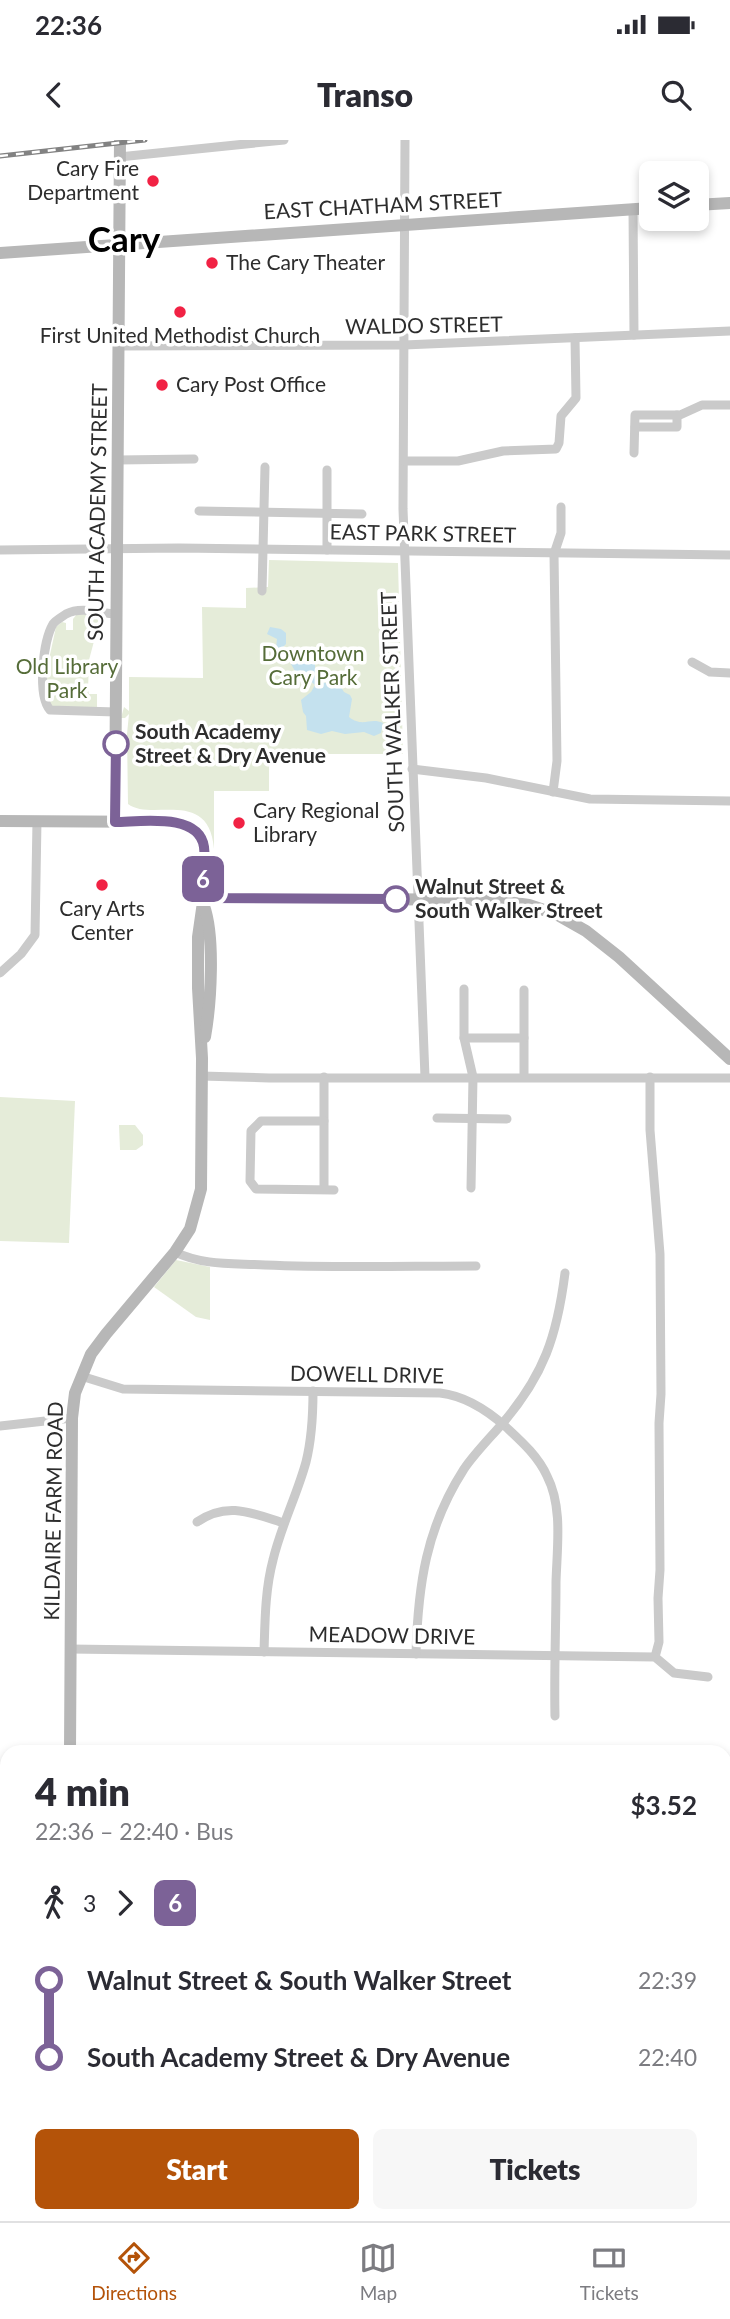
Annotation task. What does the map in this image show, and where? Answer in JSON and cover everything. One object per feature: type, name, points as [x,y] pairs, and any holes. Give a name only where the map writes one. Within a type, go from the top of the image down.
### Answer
[{"type":"main road","name":"SOUTH ACADEMY STREET","points":[[115,822],[120,140]]},
{"type":"main road","points":[[709,204],[730,203]]},
{"type":"main road","name":"EAST CHATHAM STREET","points":[[0,253],[639,209]]},
{"type":"main road","points":[[0,821],[115,822]]},
{"type":"main road","name":"KILDAIRE FARM ROAD","points":[[70,1745],[72,1418],[75,1393],[91,1354],[175,1252],[190,1229],[201,1189],[202,1058],[198,937],[203,900],[204,846],[195,830],[176,822],[115,822]]},
{"type":"main road","points":[[203,900],[419,899],[514,902],[556,914],[586,930],[619,957],[730,1059]]},
{"type":"street","points":[[120,157],[284,140]]},
{"type":"street","name":"SOUTH WALKER STREET","points":[[405,140],[404,551],[425,1077]]},
{"type":"street","points":[[633,209],[634,335]]},
{"type":"street","name":"WALDO STREET","points":[[119,346],[404,345],[730,331]]},
{"type":"street","points":[[404,461],[458,461],[503,450],[556,449],[561,416],[576,398],[575,338]]},
{"type":"street","points":[[634,453],[635,415],[677,415],[702,405],[730,405]]},
{"type":"street","points":[[118,460],[194,459]]},
{"type":"street","points":[[262,591],[265,467]]},
{"type":"street","points":[[327,470],[327,550]]},
{"type":"street","points":[[553,792],[557,761],[554,554],[561,533],[561,507]]},
{"type":"street","points":[[199,511],[362,514]]},
{"type":"street","name":"EAST PARK STREET","points":[[0,550],[262,549],[730,555]]},
{"type":"street","points":[[115,614],[83,610],[65,615],[51,628],[42,665],[45,704],[50,710],[116,712]]},
{"type":"street","points":[[692,662],[710,672],[730,673]]},
{"type":"street","points":[[412,769],[466,775],[590,799],[730,801]]},
{"type":"street","points":[[0,973],[21,954],[35,935],[37,821]]},
{"type":"street","points":[[464,989],[464,1038],[473,1077],[471,1188]]},
{"type":"street","points":[[524,990],[524,1077]]},
{"type":"street","points":[[464,1038],[524,1038]]},
{"type":"street","points":[[201,1076],[730,1078]]},
{"type":"street","points":[[324,1077],[329,1189],[256,1189],[250,1181],[251,1131],[255,1125],[261,1121],[324,1121]]},
{"type":"street","points":[[650,1077],[650,1130],[660,1254],[660,1570],[659,1642],[655,1657],[674,1673],[708,1677]]},
{"type":"street","points":[[437,1118],[507,1119]]},
{"type":"street","points":[[175,1252],[192,1260],[217,1264],[323,1267],[476,1266]]},
{"type":"street","points":[[416,1654],[420,1580],[432,1536],[465,1467],[529,1389],[544,1362],[556,1327],[565,1273]]},
{"type":"street","name":"DOWELL DRIVE","points":[[81,1376],[123,1389],[449,1394],[479,1406],[538,1459],[554,1496],[557,1530],[555,1716]]},
{"type":"street","points":[[264,1652],[267,1588],[273,1558],[307,1460],[313,1391]]},
{"type":"street","points":[[0,1426],[72,1418]]},
{"type":"street","points":[[197,1522],[220,1511],[233,1510],[284,1523]]},
{"type":"street","name":"MEADOW DRIVE","points":[[70,1649],[655,1657]]},
{"type":"green space","name":"Downtown Cary Park","points":[[269,560],[398,563],[403,754],[269,754],[269,791],[214,791],[214,849],[210,830],[202,818],[191,812],[138,809],[128,804],[129,714],[121,718],[124,707],[129,711],[129,677],[203,678],[202,607],[246,608],[246,588],[268,587]]},
{"type":"green space","name":"Old Library Park","points":[[77,614],[101,615],[89,660],[88,690],[89,694],[97,694],[97,710],[50,707],[46,673],[56,627],[62,622],[66,623],[66,630],[73,630],[73,619]]},
{"type":"green space","points":[[0,1097],[75,1101],[69,1243],[0,1241]]},
{"type":"green space","points":[[119,1125],[135,1125],[143,1135],[143,1145],[136,1150],[120,1150]]},
{"type":"green space","points":[[176,1260],[210,1267],[210,1320],[196,1317],[154,1287]]},
{"type":"water","points":[[270,627],[286,633],[286,644],[279,651],[276,648],[277,639],[267,634]]},
{"type":"water","points":[[310,650],[315,656],[315,670],[325,683],[337,681],[344,692],[350,695],[352,699],[349,717],[358,722],[383,723],[381,733],[374,736],[364,732],[345,734],[332,731],[321,734],[307,730],[301,700],[315,685],[306,674],[295,671],[291,664],[295,652]]},
{"type":"railway","points":[[0,156],[145,140]]},
{"type":"bus line","name":"6","points":[[116,744],[115,822],[176,822],[195,830],[204,846],[203,898],[396,899]]},
{"type":"place","name":"Cary Fire Department","points":[[153,181]]},
{"type":"place","name":"The Cary Theater","points":[[212,263]]},
{"type":"place","name":"First United Methodist Church","points":[[180,312]]},
{"type":"place","name":"Cary Post Office","points":[[162,385]]},
{"type":"place","name":"South Academy Street & Dry Avenue","points":[[116,744]]},
{"type":"place","name":"Cary Regional Library","points":[[239,823]]},
{"type":"place","name":"Cary Arts Center","points":[[102,885]]},
{"type":"place","name":"Walnut Street & South Walker Street","points":[[396,899]]},
{"type":"district","name":"Cary","points":[[124,240]]}]
